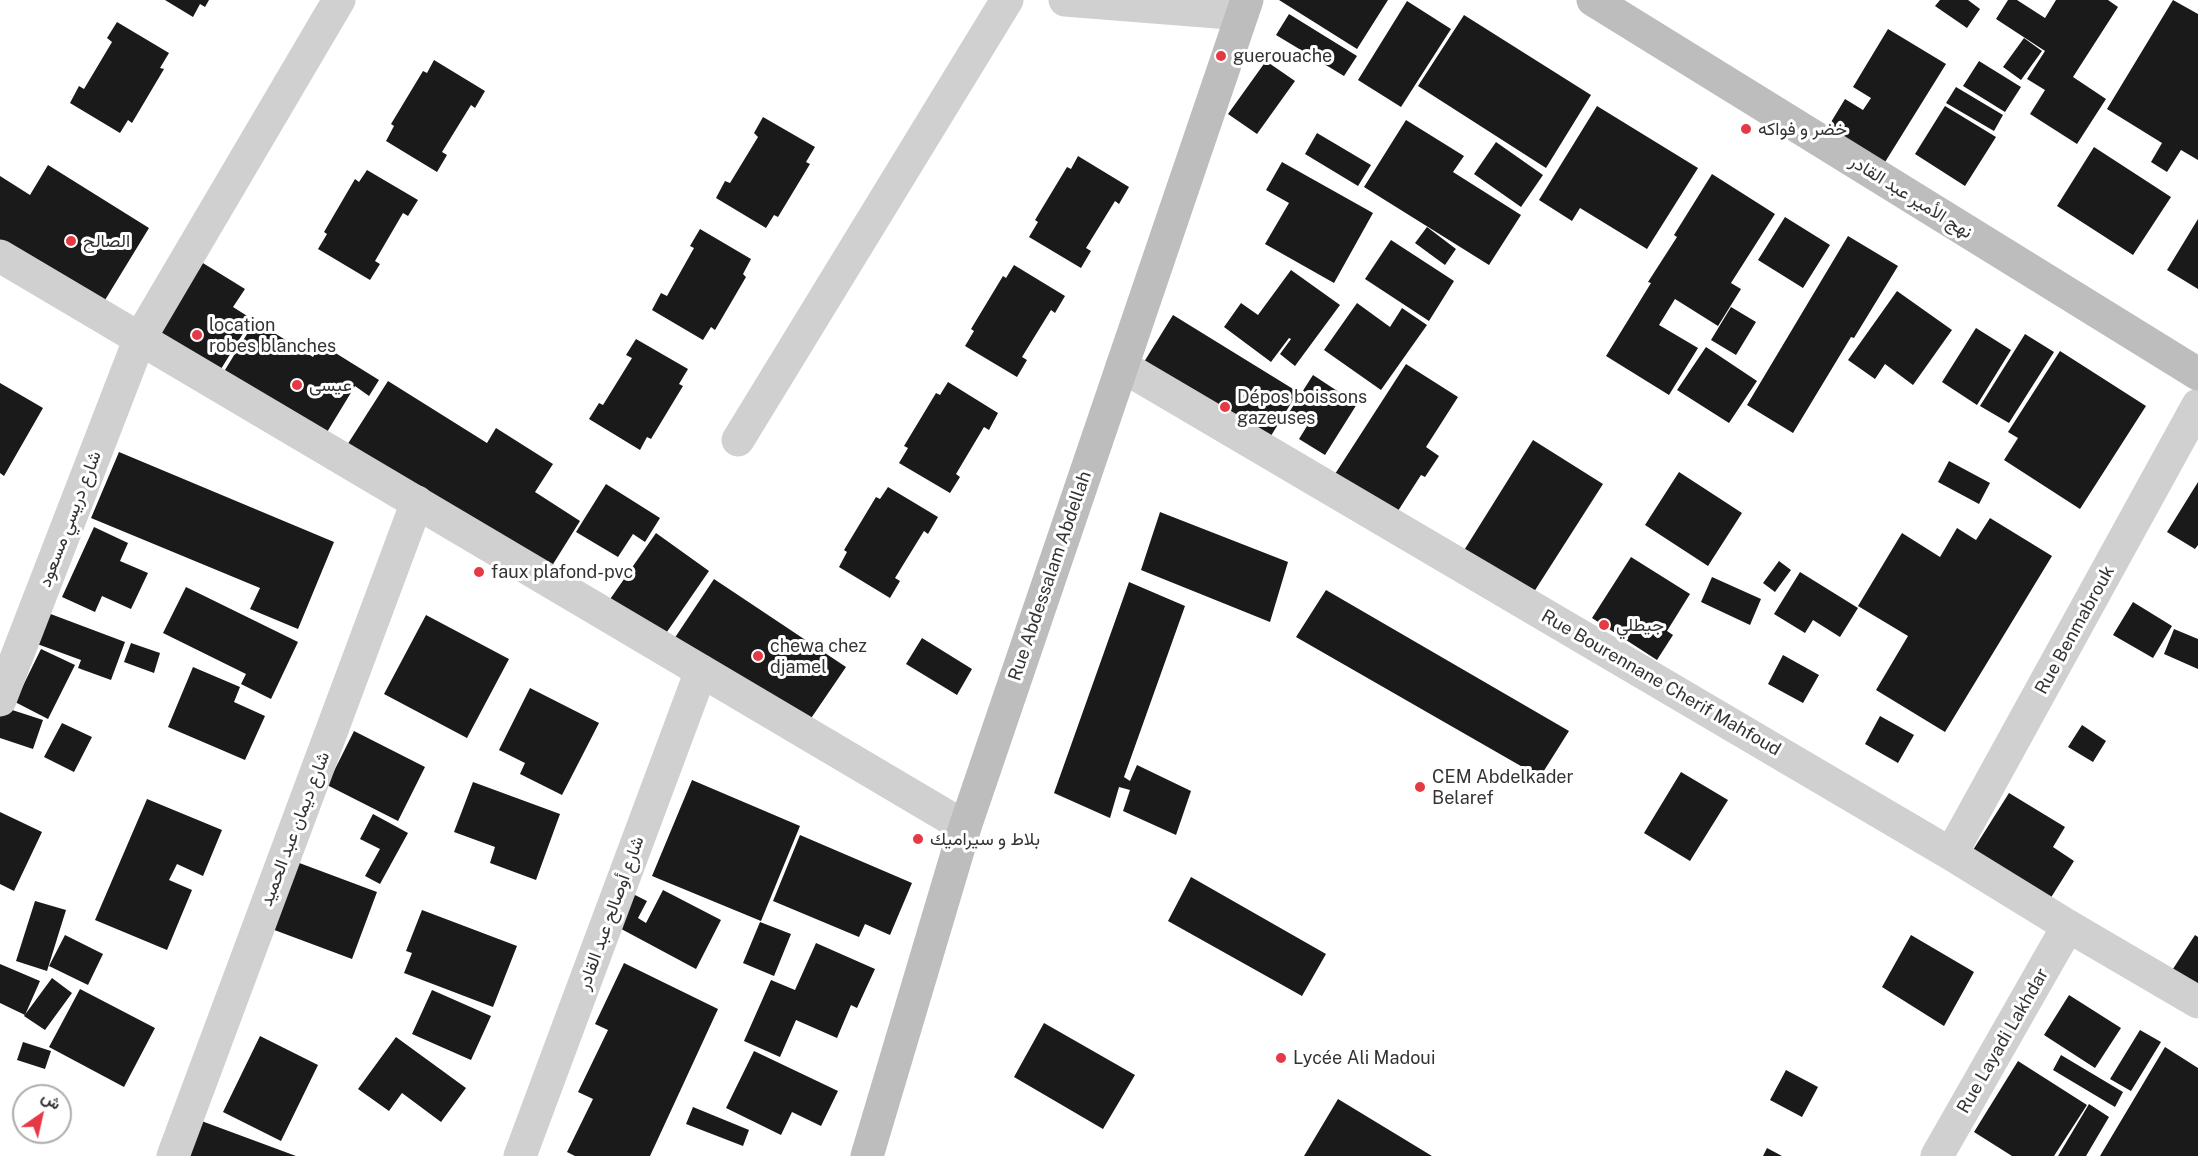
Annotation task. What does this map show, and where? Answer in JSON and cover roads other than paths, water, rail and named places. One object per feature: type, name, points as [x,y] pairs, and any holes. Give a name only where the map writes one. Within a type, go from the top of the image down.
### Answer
[{"type":"main road","name":"نهج الأمير عبد القادر","points":[[1593,0],[2198,374]]},
{"type":"main road","name":"Rue Abdessalam Abdellah","points":[[867,1156],[965,827],[1244,7]]},
{"type":"street","name":"شارع دريسي مسعود","points":[[0,700],[140,338],[339,0]]},
{"type":"street","points":[[738,440],[1007,0]]},
{"type":"street","points":[[1065,0],[1244,7]]},
{"type":"street","points":[[0,256],[965,827]]},
{"type":"street","name":"Rue Bourennane Cherif Mahfoud","points":[[1122,366],[2198,1002]]},
{"type":"street","name":"Rue Benmabrouk","points":[[1951,854],[2198,405]]},
{"type":"street","name":"شارع ديمان عبد الحميد","points":[[173,1156],[417,502]]},
{"type":"street","name":"شارع أوصالح عبد القادر","points":[[520,1156],[701,671]]},
{"type":"street","name":"Rue Layadi Lakhdar","points":[[1937,1156],[2068,926]]},
{"type":"place","name":"guerouache","points":[[1221,56]]},
{"type":"place","name":"خضر و فواكه","points":[[1746,129]]},
{"type":"place","name":"الصالح","points":[[71,241]]},
{"type":"place","name":"location robes blanches","points":[[197,335]]},
{"type":"place","name":"عيسى","points":[[297,385]]},
{"type":"place","name":"Dépos boissons gazeuses","points":[[1225,407]]},
{"type":"place","name":"faux plafond-pvc","points":[[479,572]]},
{"type":"place","name":"جيطلي","points":[[1604,625]]},
{"type":"place","name":"chewa chez djamel","points":[[758,656]]},
{"type":"place","name":"CEM Abdelkader Belaref","points":[[1420,787]]},
{"type":"place","name":"بلاط و سيراميك","points":[[918,839]]},
{"type":"place","name":"Lycée Ali Madoui","points":[[1281,1058]]}]
